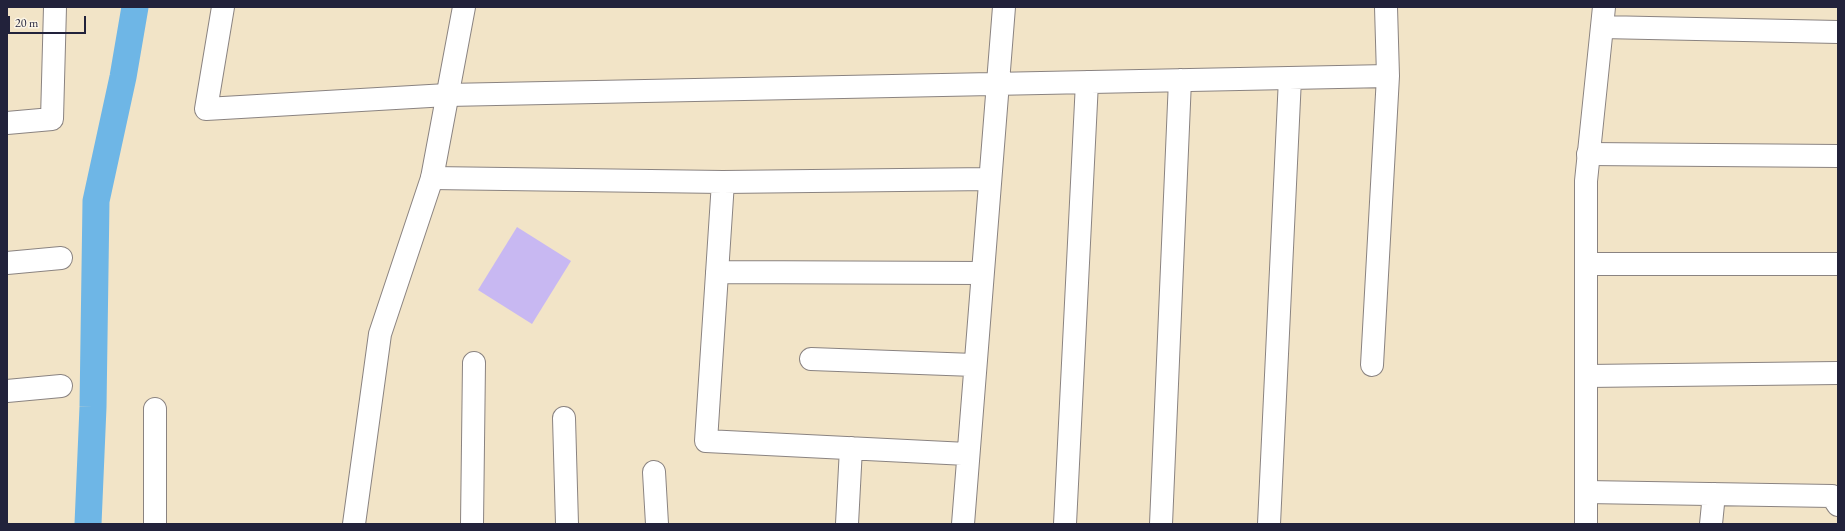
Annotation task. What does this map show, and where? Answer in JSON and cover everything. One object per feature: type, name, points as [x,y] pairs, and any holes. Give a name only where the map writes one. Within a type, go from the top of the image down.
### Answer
[{"type":"street","points":[[7,123],[52,118],[55,7]]},
{"type":"street","points":[[224,7],[206,110],[447,95],[1388,76]]},
{"type":"street","points":[[354,524],[380,334],[432,178],[464,7]]},
{"type":"street","points":[[963,524],[974,365],[1004,7]]},
{"type":"street","points":[[1372,365],[1388,76],[1386,7]]},
{"type":"street","points":[[1586,524],[1586,181],[1603,17],[1838,32]]},
{"type":"street","points":[[1269,524],[1290,78]]},
{"type":"street","points":[[1160,524],[1180,80]]},
{"type":"street","points":[[1065,524],[1087,82]]},
{"type":"street","points":[[1588,154],[1838,156]]},
{"type":"street","points":[[432,178],[723,182],[990,179]]},
{"type":"street","points":[[723,182],[706,440],[967,454]]},
{"type":"street","points":[[7,263],[61,258]]},
{"type":"street","points":[[1586,264],[1838,264]]},
{"type":"street","points":[[717,272],[982,273]]},
{"type":"street","points":[[812,358],[974,365]]},
{"type":"street","points":[[472,524],[474,363]]},
{"type":"street","points":[[1587,376],[1838,373]]},
{"type":"street","points":[[7,392],[61,386]]},
{"type":"street","points":[[155,409],[155,524]]},
{"type":"street","points":[[564,418],[566,524]]},
{"type":"street","points":[[847,524],[851,448]]},
{"type":"street","points":[[654,472],[657,524]]},
{"type":"street","points":[[1586,492],[1832,496],[1838,506]]},
{"type":"street","points":[[1711,524],[1714,494]]},
{"type":"building","points":[[517,227],[571,261],[532,324],[478,290]]},
{"type":"waterway","points":[[88,524],[93,407],[96,201],[123,77],[135,7]]}]
